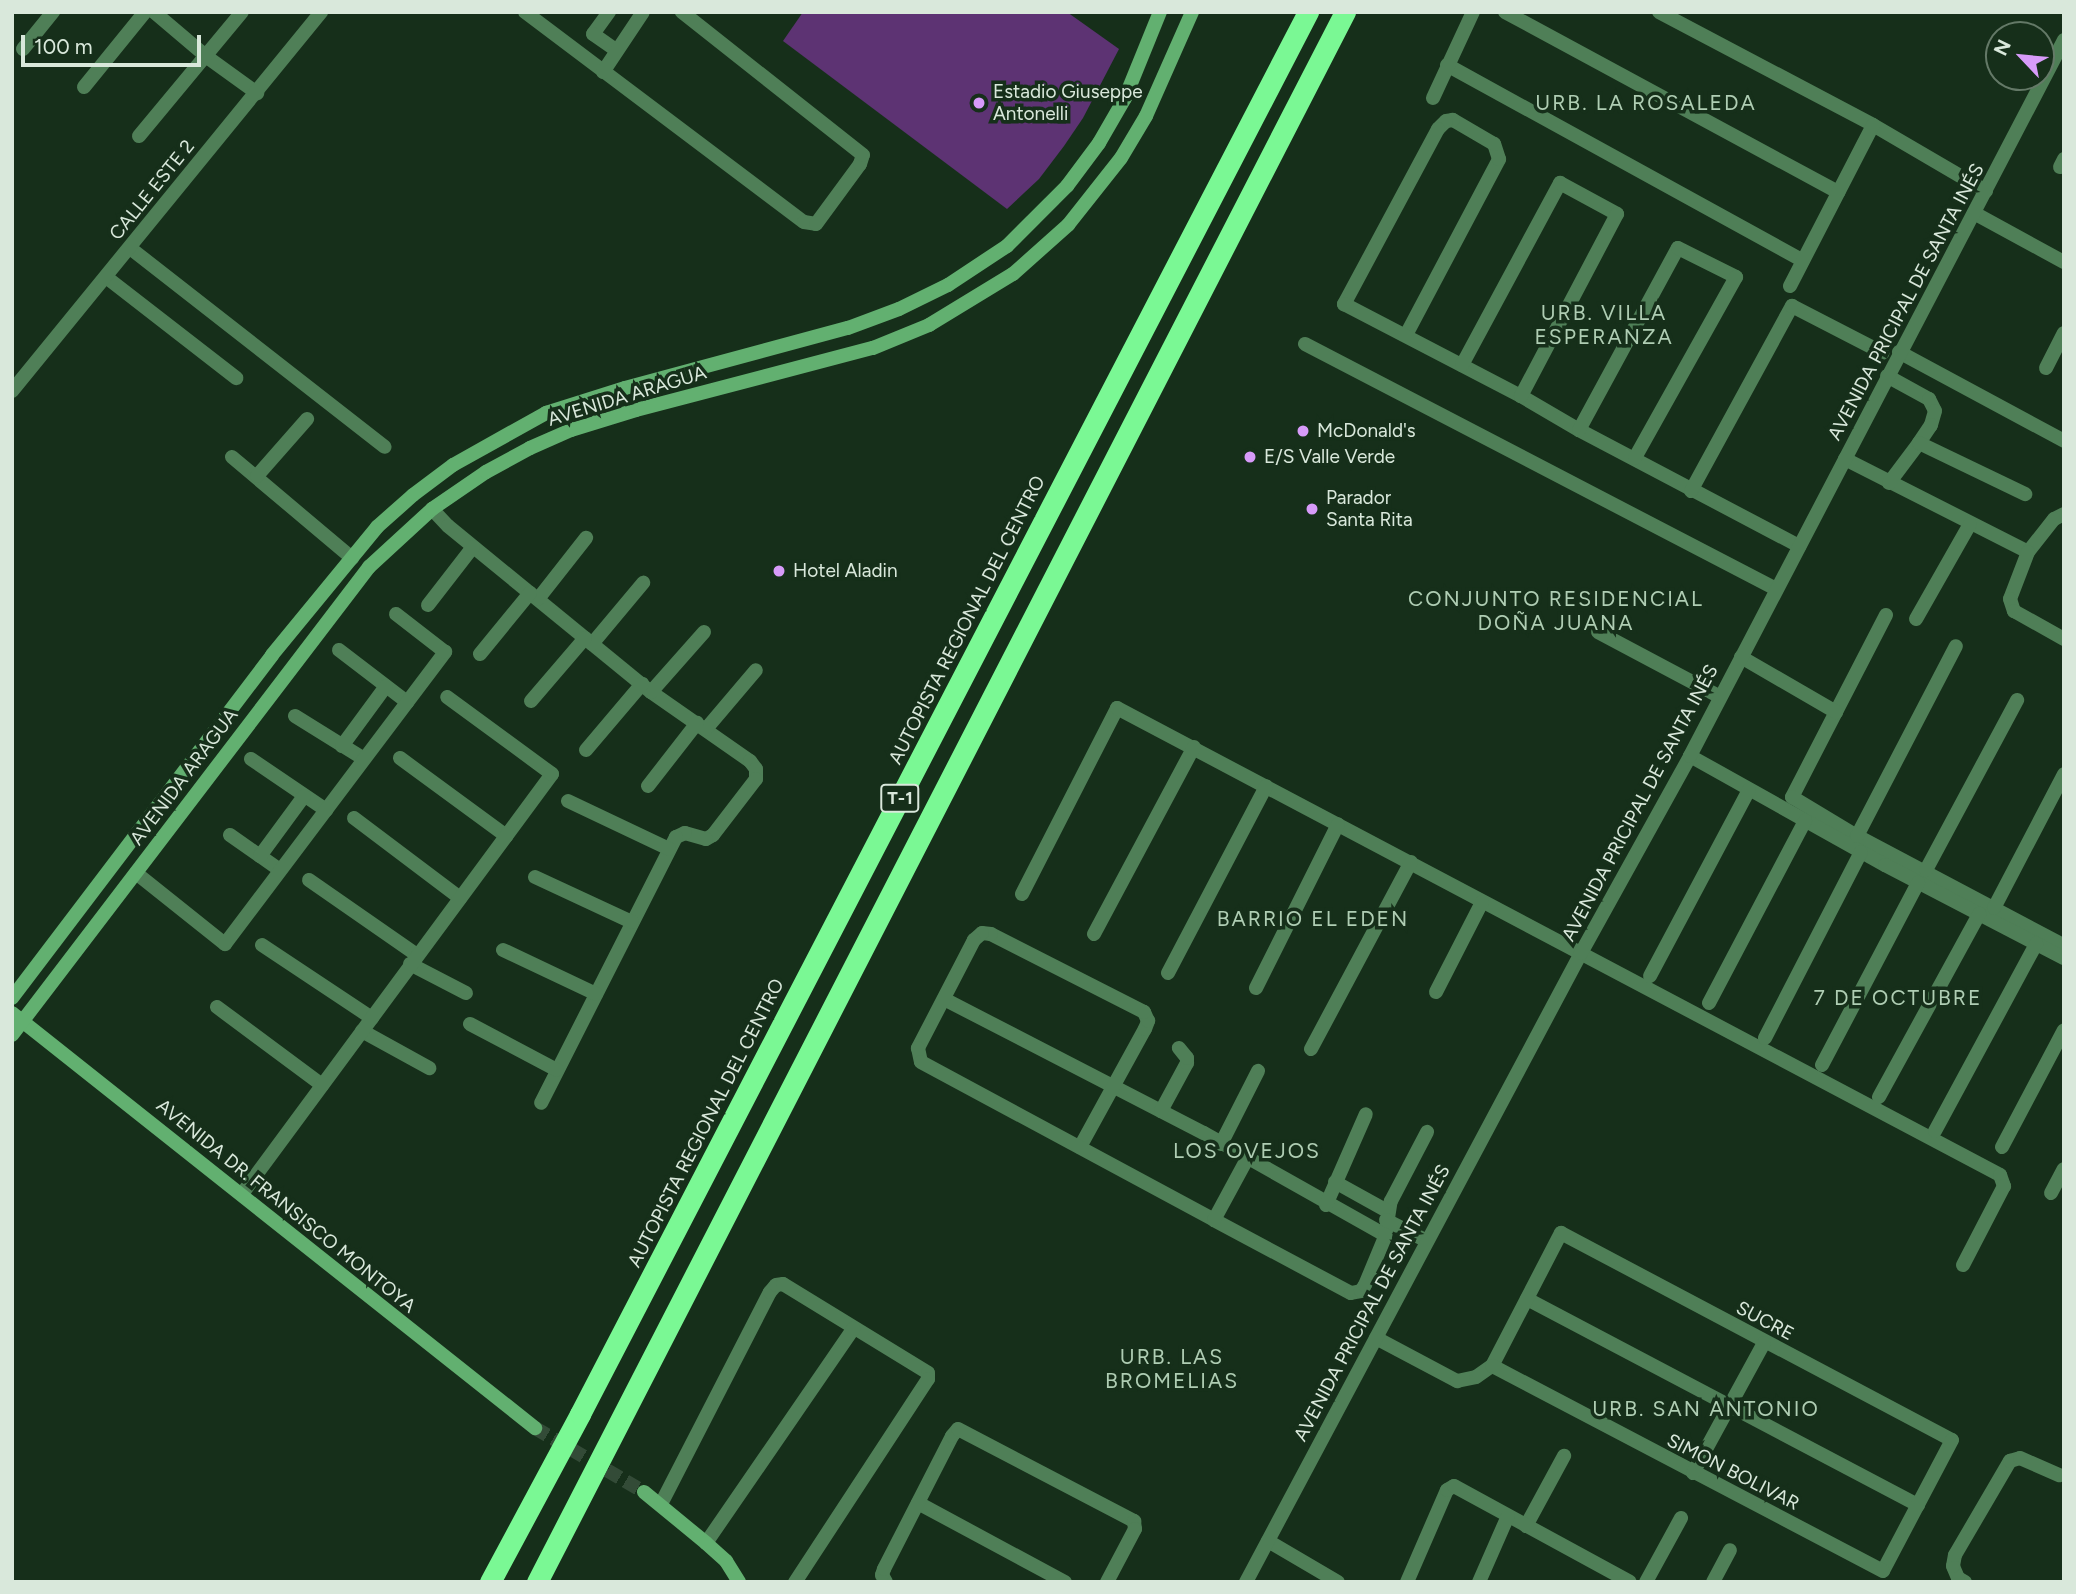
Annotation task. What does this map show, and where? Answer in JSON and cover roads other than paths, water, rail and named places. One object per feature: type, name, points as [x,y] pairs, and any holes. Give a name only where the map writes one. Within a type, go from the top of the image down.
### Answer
[{"type":"highway","name":"AUTOPISTA REGIONAL DEL CENTRO","points":[[490,1582],[580,1414],[1308,12]]},
{"type":"highway","name":"T-1","points":[[537,1582],[1345,12]]},
{"type":"street","points":[[23,49],[53,12]]},
{"type":"street","points":[[84,87],[145,12]]},
{"type":"street","points":[[154,12],[207,57],[257,93]]},
{"type":"street","points":[[139,136],[242,12]]},
{"type":"street","name":"CALLE ESTE 2","points":[[12,391],[321,12]]},
{"type":"street","points":[[525,12],[804,222],[816,224],[863,155],[682,12]]},
{"type":"street","points":[[579,53],[609,12]]},
{"type":"street","points":[[603,72],[643,12]]},
{"type":"street","name":"AVENIDA ARAGUA","points":[[12,998],[272,655],[377,527],[453,465],[546,413],[625,388],[848,328],[899,309],[948,285],[988,259],[1036,218],[1067,186],[1099,144],[1125,98],[1160,12]]},
{"type":"street","name":"AVENIDA ARAGUA","points":[[12,1035],[18,1017],[136,873],[369,567],[432,509],[486,472],[571,430],[636,410],[873,348],[929,325],[1013,274],[1069,225],[1121,158],[1146,116],[1192,12]]},
{"type":"street","points":[[1433,98],[1473,12]]},
{"type":"street","points":[[1505,12],[1838,192]]},
{"type":"street","points":[[1659,12],[1873,125],[1986,191]]},
{"type":"street","points":[[593,34],[617,51]]},
{"type":"street","name":"AVENIDA PRICIPAL DE SANTA INÉS","points":[[1246,1582],[1581,953],[1690,756],[1899,352],[2060,58],[2064,40]]},
{"type":"street","points":[[1447,65],[1802,260]]},
{"type":"street","points":[[1406,335],[1499,159],[1493,144],[1453,120],[1446,121],[1438,128],[1344,304],[1521,396],[1691,491],[1799,546]]},
{"type":"street","points":[[1790,286],[1873,125]]},
{"type":"street","points":[[1462,365],[1560,183],[1617,214],[1521,396]]},
{"type":"street","points":[[1975,213],[2064,262]]},
{"type":"street","points":[[130,248],[384,447]]},
{"type":"street","points":[[1579,430],[1678,248],[1735,277],[1635,458]]},
{"type":"street","points":[[106,277],[236,379]]},
{"type":"street","points":[[1691,491],[1792,306],[1883,353]]},
{"type":"street","points":[[2046,368],[2064,333]]},
{"type":"street","points":[[1305,344],[1776,589]]},
{"type":"street","points":[[1899,352],[2064,441]]},
{"type":"street","points":[[1887,376],[1929,399],[1936,411],[1931,425],[1889,483]]},
{"type":"street","points":[[257,476],[307,419]]},
{"type":"street","points":[[1919,443],[2025,494]]},
{"type":"street","points":[[232,457],[352,558]]},
{"type":"street","points":[[1845,459],[2028,552]]},
{"type":"street","points":[[432,509],[473,547],[646,688],[750,761],[756,769],[756,779],[713,835],[706,839],[685,833],[676,837],[541,1102]]},
{"type":"street","points":[[2064,514],[2054,519],[2028,552],[2010,600],[2011,606],[2064,639]]},
{"type":"street","points":[[1916,619],[1969,524]]},
{"type":"street","points":[[480,654],[586,538]]},
{"type":"street","points":[[428,605],[473,547]]},
{"type":"street","points":[[531,701],[643,583]]},
{"type":"street","points":[[136,873],[225,944],[445,652],[396,614]]},
{"type":"street","points":[[1886,615],[1792,797],[1979,914],[2064,958]]},
{"type":"street","points":[[586,750],[704,632]]},
{"type":"street","points":[[1598,632],[1720,697]]},
{"type":"street","points":[[1857,836],[1956,646]]},
{"type":"street","points":[[339,650],[407,702]]},
{"type":"street","points":[[1741,657],[1836,712]]},
{"type":"street","points":[[648,786],[756,670]]},
{"type":"street","points":[[342,746],[386,686]]},
{"type":"street","points":[[242,1194],[552,774],[447,696]]},
{"type":"street","points":[[1822,1065],[2017,700]]},
{"type":"street","points":[[1022,894],[1117,708],[2000,1175],[2004,1186],[1963,1265]]},
{"type":"street","points":[[295,716],[364,759]]},
{"type":"street","points":[[1094,934],[1194,747]]},
{"type":"street","points":[[1690,756],[1861,852],[1994,908],[2064,944]]},
{"type":"street","points":[[400,758],[506,836]]},
{"type":"street","points":[[251,759],[326,810]]},
{"type":"street","points":[[1994,908],[2064,774]]},
{"type":"street","points":[[1168,973],[1266,786]]},
{"type":"street","points":[[1650,976],[1749,790]]},
{"type":"street","points":[[260,856],[304,796]]},
{"type":"street","points":[[568,801],[669,849]]},
{"type":"street","points":[[354,818],[460,898]]},
{"type":"street","points":[[1709,1003],[1805,821]]},
{"type":"street","points":[[1256,988],[1338,824]]},
{"type":"street","points":[[230,835],[280,870]]},
{"type":"street","points":[[1765,1038],[1861,852]]},
{"type":"street","points":[[1311,1049],[1411,862]]},
{"type":"street","points":[[535,877],[632,922]]},
{"type":"street","points":[[309,880],[414,960],[466,993]]},
{"type":"street","points":[[1436,992],[1482,902]]},
{"type":"street","points":[[1879,1097],[1979,914]]},
{"type":"street","points":[[1080,1147],[1148,1021],[1144,1012],[991,934],[982,933],[974,940],[918,1048],[921,1062],[1214,1220],[1354,1293],[1365,1285],[1386,1222],[1427,1132]]},
{"type":"street","points":[[1936,1131],[2036,944]]},
{"type":"street","points":[[262,945],[372,1018]]},
{"type":"street","points":[[503,950],[596,994]]},
{"type":"street","points":[[944,999],[1221,1143],[1326,1205],[1386,1222],[1427,1241]]},
{"type":"street","points":[[217,1007],[322,1085]]},
{"type":"street","name":"AVENIDA DR. FRANSISCO MONTOYA","points":[[18,1017],[535,1428]]},
{"type":"street","points":[[470,1024],[557,1070]]},
{"type":"street","points":[[2002,1147],[2064,1030]]},
{"type":"street","points":[[362,1031],[429,1068]]},
{"type":"street","points":[[1161,1111],[1186,1063],[1187,1058],[1179,1048]]},
{"type":"street","points":[[1221,1143],[1258,1072]]},
{"type":"street","points":[[1326,1205],[1366,1114]]},
{"type":"street","points":[[1214,1220],[1247,1159]]},
{"type":"street","points":[[2051,1193],[2064,1168]]},
{"type":"street","points":[[1335,1182],[1386,1222]]},
{"type":"street","name":"SUCRE","points":[[1527,1299],[1561,1233],[1952,1440],[1918,1505]]},
{"type":"street","points":[[661,1504],[776,1285],[783,1284],[853,1329],[924,1369],[928,1379],[795,1582]]},
{"type":"street","points":[[1376,1338],[1457,1381],[1476,1377],[1492,1366],[1527,1299],[1918,1505]]},
{"type":"street","points":[[706,1542],[853,1329]]},
{"type":"street","points":[[1693,1473],[1765,1343]]},
{"type":"street","name":"SIMON BOLIVAR","points":[[1492,1366],[1883,1571],[1918,1505]]},
{"type":"street","points":[[886,1582],[882,1576],[884,1569],[958,1429],[1133,1521],[1135,1529],[1107,1582]]},
{"type":"street","points":[[1526,1526],[1564,1456]]},
{"type":"street","points":[[1965,1582],[1958,1578],[1953,1566],[1955,1555],[2010,1461],[2020,1458],[2059,1475]]},
{"type":"street","points":[[1407,1582],[1450,1486],[1627,1581]]},
{"type":"street","points":[[644,1492],[706,1542],[726,1561],[739,1582]]},
{"type":"street","points":[[918,1503],[1065,1582]]},
{"type":"street","points":[[1479,1582],[1508,1516]]},
{"type":"street","points":[[1646,1582],[1681,1518]]},
{"type":"street","points":[[1268,1541],[1339,1582]]},
{"type":"street","points":[[1713,1582],[1730,1550]]},
{"type":"tunnel","points":[[535,1428],[644,1492]]},
{"type":"place","name":"Estadio Giuseppe Antonelli","points":[[979,103]]},
{"type":"place","name":"McDonald's","points":[[1303,431]]},
{"type":"place","name":"E/S Valle Verde","points":[[1250,457]]},
{"type":"place","name":"Parador Santa Rita","points":[[1312,509]]},
{"type":"place","name":"Hotel Aladin","points":[[779,571]]},
{"type":"district","name":"URB. LA ROSALEDA","points":[[1646,103]]},
{"type":"district","name":"URB. VILLA ESPERANZA","points":[[1604,325]]},
{"type":"district","name":"CONJUNTO RESIDENCIAL DOÑA JUANA","points":[[1556,611]]},
{"type":"district","name":"BARRIO EL EDEN","points":[[1313,919]]},
{"type":"district","name":"7 DE OCTUBRE","points":[[1898,998]]},
{"type":"district","name":"LOS OVEJOS","points":[[1247,1151]]},
{"type":"district","name":"URB. LAS BROMELIAS","points":[[1172,1369]]},
{"type":"district","name":"URB. SAN ANTONIO","points":[[1706,1409]]}]
